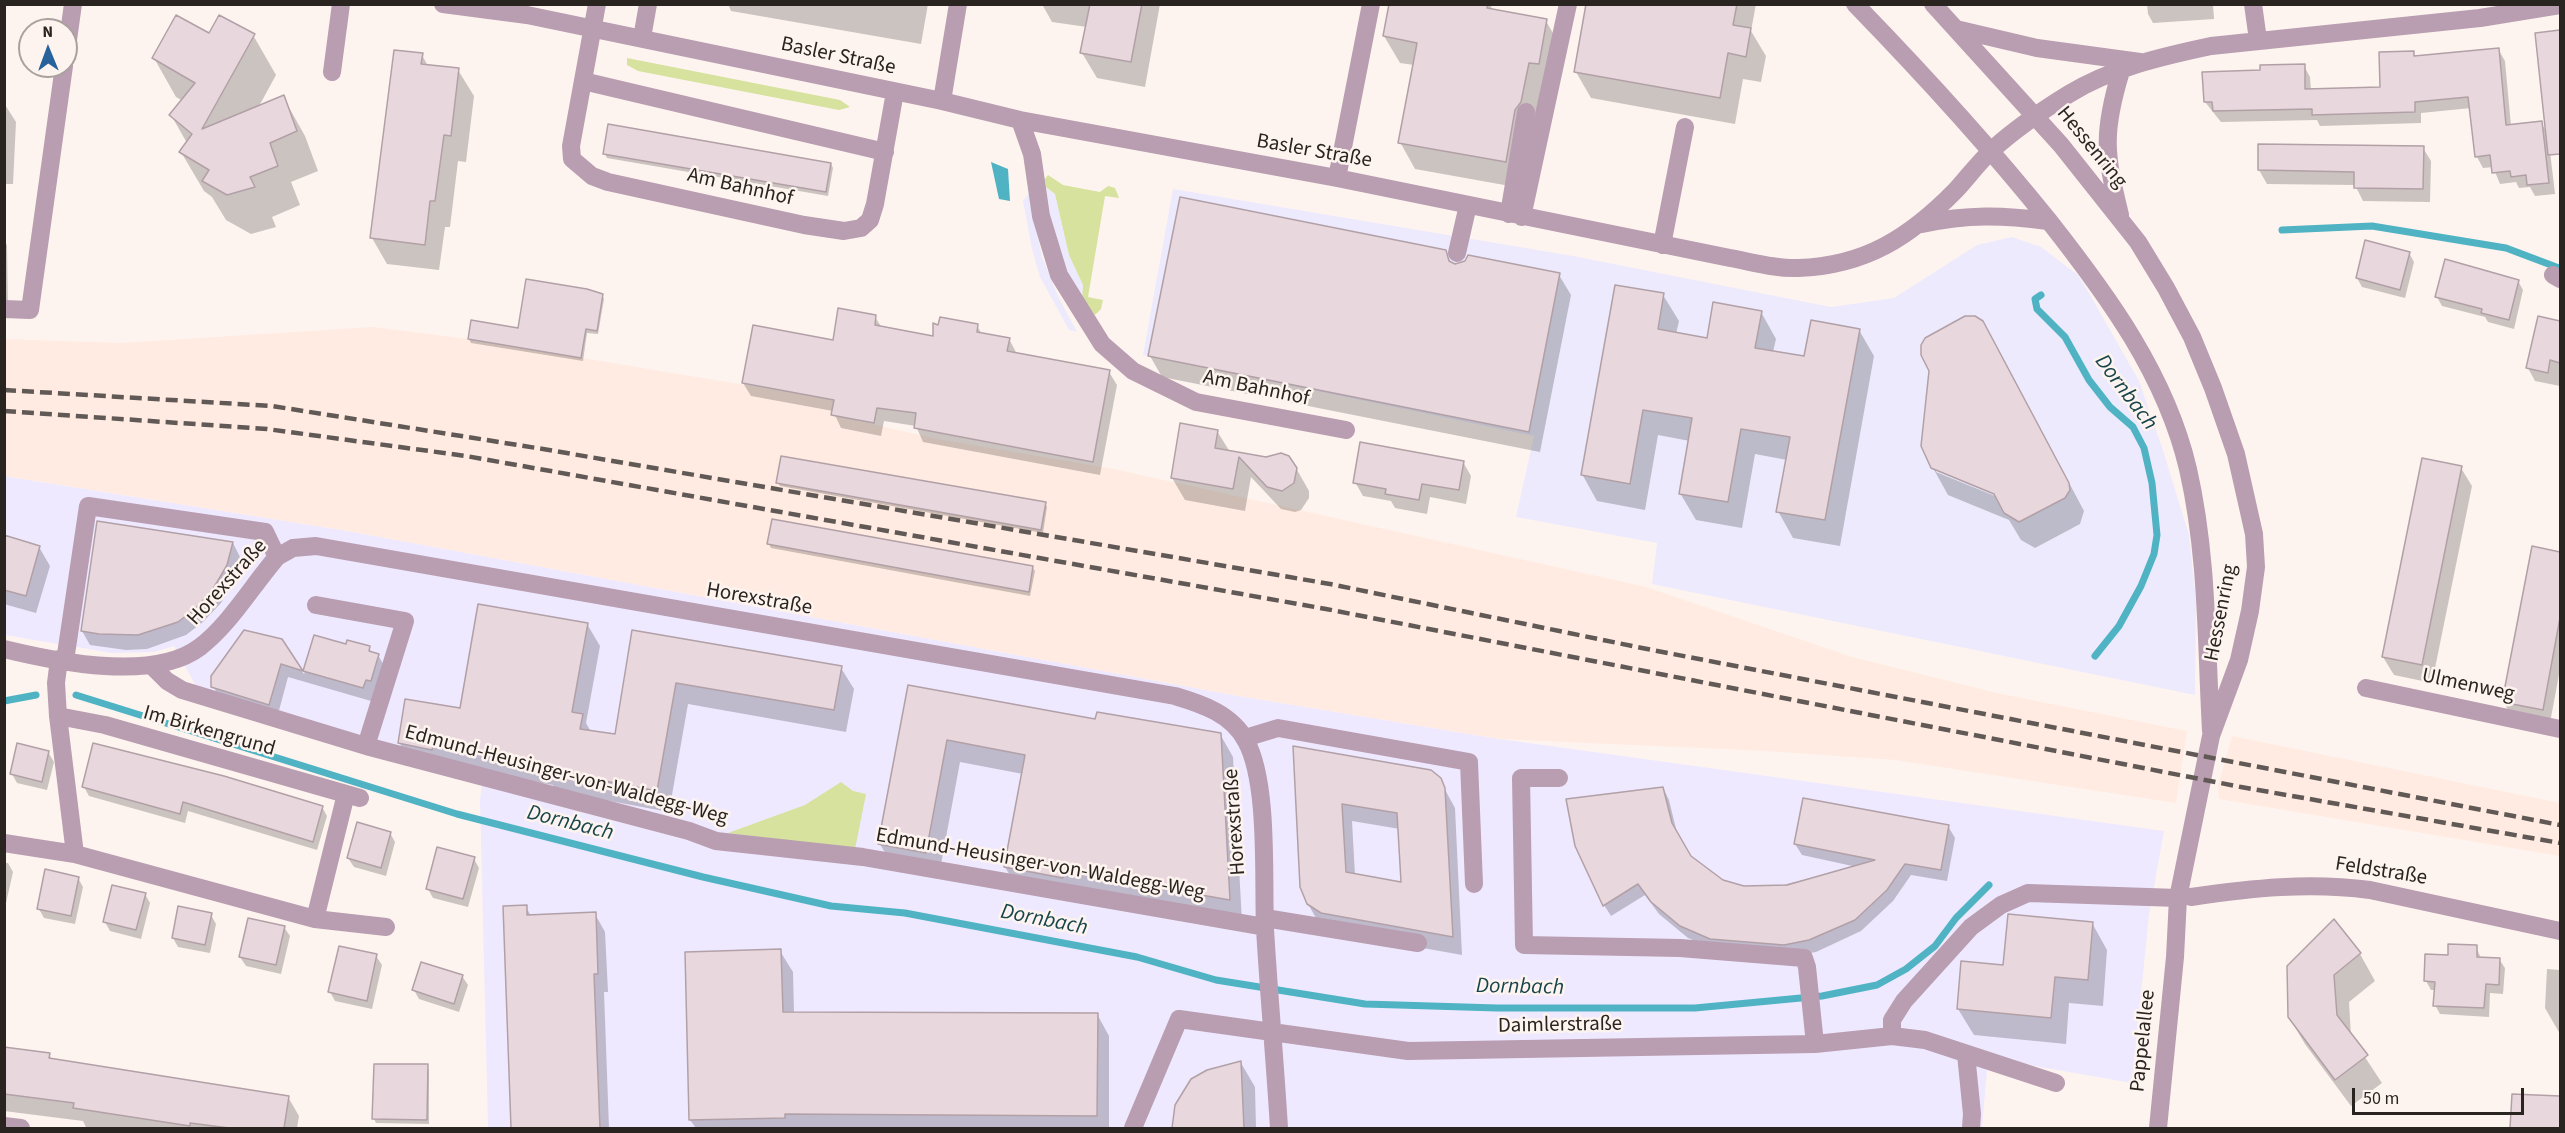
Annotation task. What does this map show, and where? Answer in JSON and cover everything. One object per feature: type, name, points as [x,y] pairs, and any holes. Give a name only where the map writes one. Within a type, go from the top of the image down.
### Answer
[{"type":"street","points":[[332,72],[341,4]]},
{"type":"street","name":"Basler Straße","points":[[443,4],[523,15],[642,38],[893,101],[942,101],[1020,120],[1337,178],[1766,265],[1795,268],[1821,266],[1883,249],[1922,224],[1992,150],[2036,117],[2071,93],[2121,71],[2211,46],[2480,18],[2560,5]]},
{"type":"street","points":[[597,4],[583,81],[885,152]]},
{"type":"street","points":[[642,38],[648,4]]},
{"type":"street","points":[[942,101],[958,4]]},
{"type":"street","points":[[1337,178],[1371,4]]},
{"type":"street","points":[[1515,215],[1568,4]]},
{"type":"street","name":"Hessenring","points":[[1855,4],[1992,150],[2097,284],[2136,343],[2158,382],[2187,467],[2204,562],[2211,736]]},
{"type":"street","name":"Hessenring","points":[[1933,4],[2036,117],[2138,242],[2166,288],[2196,347],[2236,454],[2254,534],[2256,567],[2250,611],[2239,660],[2211,736]]},
{"type":"street","points":[[2253,4],[2258,40]]},
{"type":"street","points":[[1956,29],[2037,48],[2146,63]]},
{"type":"street","points":[[2121,71],[2109,109],[2107,161],[2121,220]]},
{"type":"street","points":[[4,309],[30,310],[62,78]]},
{"type":"street","name":"Am Bahnhof","points":[[583,81],[571,146],[572,159],[592,176],[608,182],[804,225],[844,231],[861,228],[870,220],[885,152],[893,101]]},
{"type":"street","points":[[1515,215],[1526,112]]},
{"type":"street","name":"Am Bahnhof","points":[[1020,120],[1032,154],[1041,216],[1059,275],[1102,344],[1133,371],[1196,402],[1346,430]]},
{"type":"street","points":[[1662,245],[1685,127]]},
{"type":"street","points":[[1457,252],[1468,205]]},
{"type":"street","points":[[1922,224],[1956,217],[1998,214],[2048,221]]},
{"type":"street","points":[[75,854],[56,683],[62,660],[88,506],[266,532],[277,557]]},
{"type":"street","name":"Horexstraße","points":[[4,649],[62,660],[153,667],[184,658],[201,646],[277,557],[303,545],[328,547],[1175,696],[1206,705],[1224,717],[1245,738],[1256,760],[1260,795],[1265,923],[1279,1128]]},
{"type":"street","points":[[316,604],[405,621],[366,746]]},
{"type":"street","name":"Edmund-Heusinger-von-Waldegg-Weg","points":[[153,667],[167,681],[182,690],[366,746],[689,831],[716,841],[863,857],[1265,923],[1418,943]]},
{"type":"street","name":"Ulmenweg","points":[[2366,688],[2560,729]]},
{"type":"street","name":"Im Birkengrund","points":[[58,716],[105,724],[353,796],[315,919]]},
{"type":"street","points":[[1245,738],[1278,728],[1469,762],[1474,884]]},
{"type":"street","name":"Pappelallee","points":[[2158,1128],[2175,957],[2185,897],[2196,852],[2195,825],[2211,736]]},
{"type":"street","points":[[1559,778],[1521,777],[1524,945],[1680,948],[1804,958],[1810,987],[1815,1044]]},
{"type":"street","points":[[4,843],[75,854],[315,919],[387,927]]},
{"type":"street","name":"Feldstraße","points":[[1892,1036],[1892,1020],[1904,1001],[1971,927],[2001,905],[2028,893],[2185,897],[2259,887],[2341,886],[2560,931]]},
{"type":"street","name":"Daimlerstraße","points":[[1133,1128],[1179,1019],[1408,1051],[1815,1044],[1892,1036],[1925,1040],[2056,1083]]},
{"type":"street","points":[[1966,1054],[1972,1114],[1971,1128]]},
{"type":"street","points":[[4,1126],[21,1128]]},
{"type":"shaded area","points":[[1046,187],[1055,194],[1069,255],[1083,285],[1082,301],[1067,272],[1050,214]]},
{"type":"shaded area","points":[[1173,189],[1573,256],[1831,307],[1894,298],[1977,245],[2012,237],[2041,247],[2078,275],[2139,381],[2162,447],[2189,535],[2196,601],[2195,695],[1652,584],[1657,543],[1516,517],[1534,436],[1143,355]]},
{"type":"shaded area","points":[[1029,193],[1042,257],[1057,294],[1077,332],[1069,330],[1040,277],[1023,201]]},
{"type":"shaded area","points":[[373,327],[468,339],[834,400],[832,415],[937,439],[1114,469],[1646,587],[1852,657],[1997,693],[2187,731],[2176,803],[1895,760],[1767,751],[1500,739],[1233,695],[348,531],[5,476],[4,339],[121,343]]},
{"type":"shaded area","points":[[4,476],[348,531],[1233,695],[1500,739],[2164,831],[2149,915],[2132,1083],[1988,1058],[1982,1128],[488,1128],[480,800],[483,772],[198,690],[174,646],[154,652],[112,653],[5,635]]},
{"type":"shaded area","points":[[2232,736],[2560,803],[2560,856],[2219,799],[2218,786]]},
{"type":"green space","points":[[627,58],[840,100],[850,107],[839,110],[638,71],[627,65]]},
{"type":"green space","points":[[1048,175],[1063,185],[1100,192],[1108,186],[1115,188],[1119,198],[1105,196],[1088,297],[1103,300],[1101,309],[1095,315],[1082,301],[1083,285],[1069,255],[1055,194],[1046,187],[1045,179]]},
{"type":"green space","points":[[841,782],[853,791],[866,794],[855,849],[728,833],[805,805]]},
{"type":"water","points":[[991,162],[1008,169],[1010,201],[999,199]]},
{"type":"building","points":[[1090,4],[1142,4],[1131,62],[1080,53]]},
{"type":"building","points":[[1389,4],[1488,4],[1487,8],[1547,19],[1539,64],[1529,63],[1521,102],[1515,110],[1506,162],[1398,143],[1417,43],[1383,36]]},
{"type":"building","points":[[1586,4],[1737,4],[1733,25],[1751,28],[1746,57],[1728,53],[1720,98],[1574,72]]},
{"type":"building","points":[[176,15],[209,33],[219,15],[255,34],[202,129],[284,95],[297,131],[270,143],[278,166],[250,177],[255,187],[227,195],[202,181],[209,170],[179,152],[192,134],[169,115],[195,83],[152,58]]},
{"type":"building","points":[[2560,30],[2560,154],[2548,155],[2535,33]]},
{"type":"building","points":[[2499,48],[2506,125],[2542,121],[2549,183],[2527,185],[2526,175],[2511,177],[2510,171],[2492,173],[2490,155],[2475,157],[2468,97],[2415,102],[2415,112],[2312,115],[2312,109],[2213,111],[2212,102],[2204,102],[2202,72],[2260,70],[2260,65],[2305,64],[2305,89],[2380,87],[2379,52],[2414,51],[2414,56]]},
{"type":"building","points":[[394,50],[423,53],[421,64],[459,68],[451,136],[444,135],[435,201],[430,201],[425,245],[370,238]]},
{"type":"building","points":[[608,124],[831,163],[826,192],[603,154]]},
{"type":"building","points":[[2258,144],[2424,146],[2423,189],[2354,188],[2354,172],[2258,170]]},
{"type":"building","points":[[1180,197],[1446,250],[1449,261],[1455,264],[1465,261],[1468,255],[1560,273],[1529,432],[1148,356]]},
{"type":"building","points":[[2365,240],[2410,252],[2400,290],[2356,278]]},
{"type":"building","points":[[2445,259],[2519,280],[2509,320],[2481,313],[2482,309],[2435,297]]},
{"type":"building","points":[[526,279],[587,289],[603,294],[597,331],[586,329],[581,358],[468,339],[471,320],[518,328]]},
{"type":"building","points":[[1615,285],[1664,293],[1658,329],[1707,338],[1713,302],[1762,311],[1755,348],[1804,356],[1811,320],[1860,329],[1825,520],[1776,512],[1790,437],[1741,429],[1728,502],[1679,494],[1692,418],[1643,410],[1630,484],[1581,475]]},
{"type":"building","points":[[838,308],[876,315],[875,325],[933,336],[933,323],[938,325],[940,317],[978,324],[977,332],[1010,338],[1007,351],[1110,370],[1093,462],[914,428],[916,413],[877,408],[874,423],[831,415],[834,400],[742,383],[753,325],[833,340]]},
{"type":"building","points":[[1965,316],[1975,316],[1983,321],[2069,483],[2070,490],[2065,498],[2019,522],[2004,513],[1994,494],[1931,468],[1921,446],[1929,371],[1921,355],[1921,345],[1925,338]]},
{"type":"building","points":[[2538,316],[2560,321],[2560,363],[2550,360],[2548,373],[2526,368]]},
{"type":"building","points":[[1180,423],[1218,430],[1215,448],[1266,457],[1281,453],[1289,456],[1297,468],[1294,483],[1282,491],[1267,487],[1239,457],[1233,489],[1171,478]]},
{"type":"building","points":[[1360,442],[1464,461],[1459,490],[1422,484],[1419,500],[1385,494],[1386,489],[1353,483]]},
{"type":"building","points":[[781,456],[1046,502],[1041,530],[776,483]]},
{"type":"building","points":[[2422,458],[2462,466],[2422,665],[2382,657]]},
{"type":"building","points":[[772,519],[1033,566],[1029,592],[767,544]]},
{"type":"building","points":[[97,521],[233,542],[227,565],[213,589],[195,609],[178,622],[138,635],[99,634],[81,631]]},
{"type":"building","points":[[4,535],[40,546],[26,596],[4,590]]},
{"type":"building","points":[[2532,546],[2560,552],[2560,618],[2543,710],[2502,702]]},
{"type":"building","points":[[478,604],[588,623],[572,712],[583,714],[580,729],[615,734],[632,630],[842,666],[834,710],[676,683],[657,791],[542,769],[543,764],[433,745],[432,750],[398,743],[405,699],[460,708]]},
{"type":"building","points":[[244,630],[282,639],[303,671],[281,664],[269,705],[211,687],[211,676]]},
{"type":"building","points":[[314,635],[346,644],[347,640],[370,646],[369,651],[379,654],[371,681],[366,680],[363,688],[303,671]]},
{"type":"building","points":[[908,685],[1095,719],[1097,712],[1221,733],[1230,900],[1064,871],[1063,878],[1004,867],[1025,755],[947,740],[926,853],[878,844]]},
{"type":"building","points":[[17,743],[49,751],[42,782],[10,774]]},
{"type":"building","points":[[93,743],[224,776],[323,806],[313,842],[183,802],[180,814],[82,787]]},
{"type":"building","points":[[1293,746],[1431,770],[1441,778],[1445,788],[1453,937],[1321,913],[1307,904],[1300,887]],"holes":[[[1342,804],[1397,813],[1401,882],[1346,872]]]},
{"type":"building","points":[[1663,787],[1672,823],[1691,856],[1723,880],[1744,886],[1787,885],[1875,860],[1794,844],[1803,798],[1949,825],[1941,870],[1905,864],[1887,890],[1855,920],[1809,940],[1784,945],[1710,939],[1680,926],[1651,902],[1638,884],[1603,906],[1575,846],[1566,799]]},
{"type":"building","points":[[357,822],[391,832],[381,868],[347,858]]},
{"type":"building","points":[[437,847],[475,857],[463,899],[426,889]]},
{"type":"building","points":[[45,869],[79,877],[71,916],[37,909]]},
{"type":"building","points":[[112,885],[146,893],[136,930],[103,922]]},
{"type":"building","points":[[527,905],[527,915],[596,912],[598,974],[594,974],[600,1128],[511,1128],[503,906]]},
{"type":"building","points":[[178,906],[212,913],[205,945],[172,938]]},
{"type":"building","points":[[2008,914],[2093,922],[2088,980],[2055,977],[2051,1018],[1957,1009],[1961,961],[2003,965]]},
{"type":"building","points":[[248,918],[285,926],[276,965],[239,957]]},
{"type":"building","points":[[2334,919],[2361,953],[2334,975],[2337,1015],[2368,1055],[2335,1080],[2288,1017],[2287,966]]},
{"type":"building","points":[[2448,944],[2477,945],[2477,957],[2500,958],[2499,985],[2486,984],[2484,1008],[2433,1006],[2435,982],[2424,981],[2425,954],[2448,955]]},
{"type":"building","points":[[339,946],[377,954],[367,1001],[328,992]]},
{"type":"building","points":[[781,949],[783,1012],[1098,1013],[1097,1116],[785,1114],[785,1118],[689,1120],[685,952]]},
{"type":"building","points":[[421,962],[463,975],[454,1004],[412,990]]},
{"type":"building","points":[[4,1047],[50,1053],[49,1058],[289,1096],[284,1128],[229,1128],[190,1123],[190,1126],[73,1108],[74,1103],[4,1094]]},
{"type":"building","points":[[1241,1061],[1244,1128],[1172,1128],[1175,1105],[1191,1079],[1207,1070]]},
{"type":"building","points":[[374,1064],[428,1064],[427,1120],[372,1119]]},
{"type":"building","points":[[2512,1094],[2560,1096],[2560,1128],[2510,1128]]},
{"type":"waterway","name":"Dornbach","points":[[2282,230],[2372,226],[2506,248],[2559,268]]},
{"type":"waterway","name":"Dornbach","points":[[2041,295],[2035,299],[2037,309],[2065,337],[2089,380],[2110,407],[2133,427],[2144,448],[2152,483],[2157,535],[2154,554],[2141,586],[2119,626],[2095,656]]},
{"type":"waterway","name":"Dornbach","points":[[4,701],[36,695]]},
{"type":"waterway","name":"Dornbach","points":[[76,695],[457,814],[703,877],[831,906],[905,913],[1137,957],[1216,980],[1365,1004],[1497,1008],[1695,1008],[1822,996],[1877,985],[1906,969],[1935,946],[1956,918],[1989,885]]},
{"type":"railway","points":[[4,390],[272,406],[543,449],[1330,584],[1642,648],[2560,825]]},
{"type":"railway","points":[[4,411],[267,429],[466,456],[1326,609],[2241,787],[2560,843]]}]
